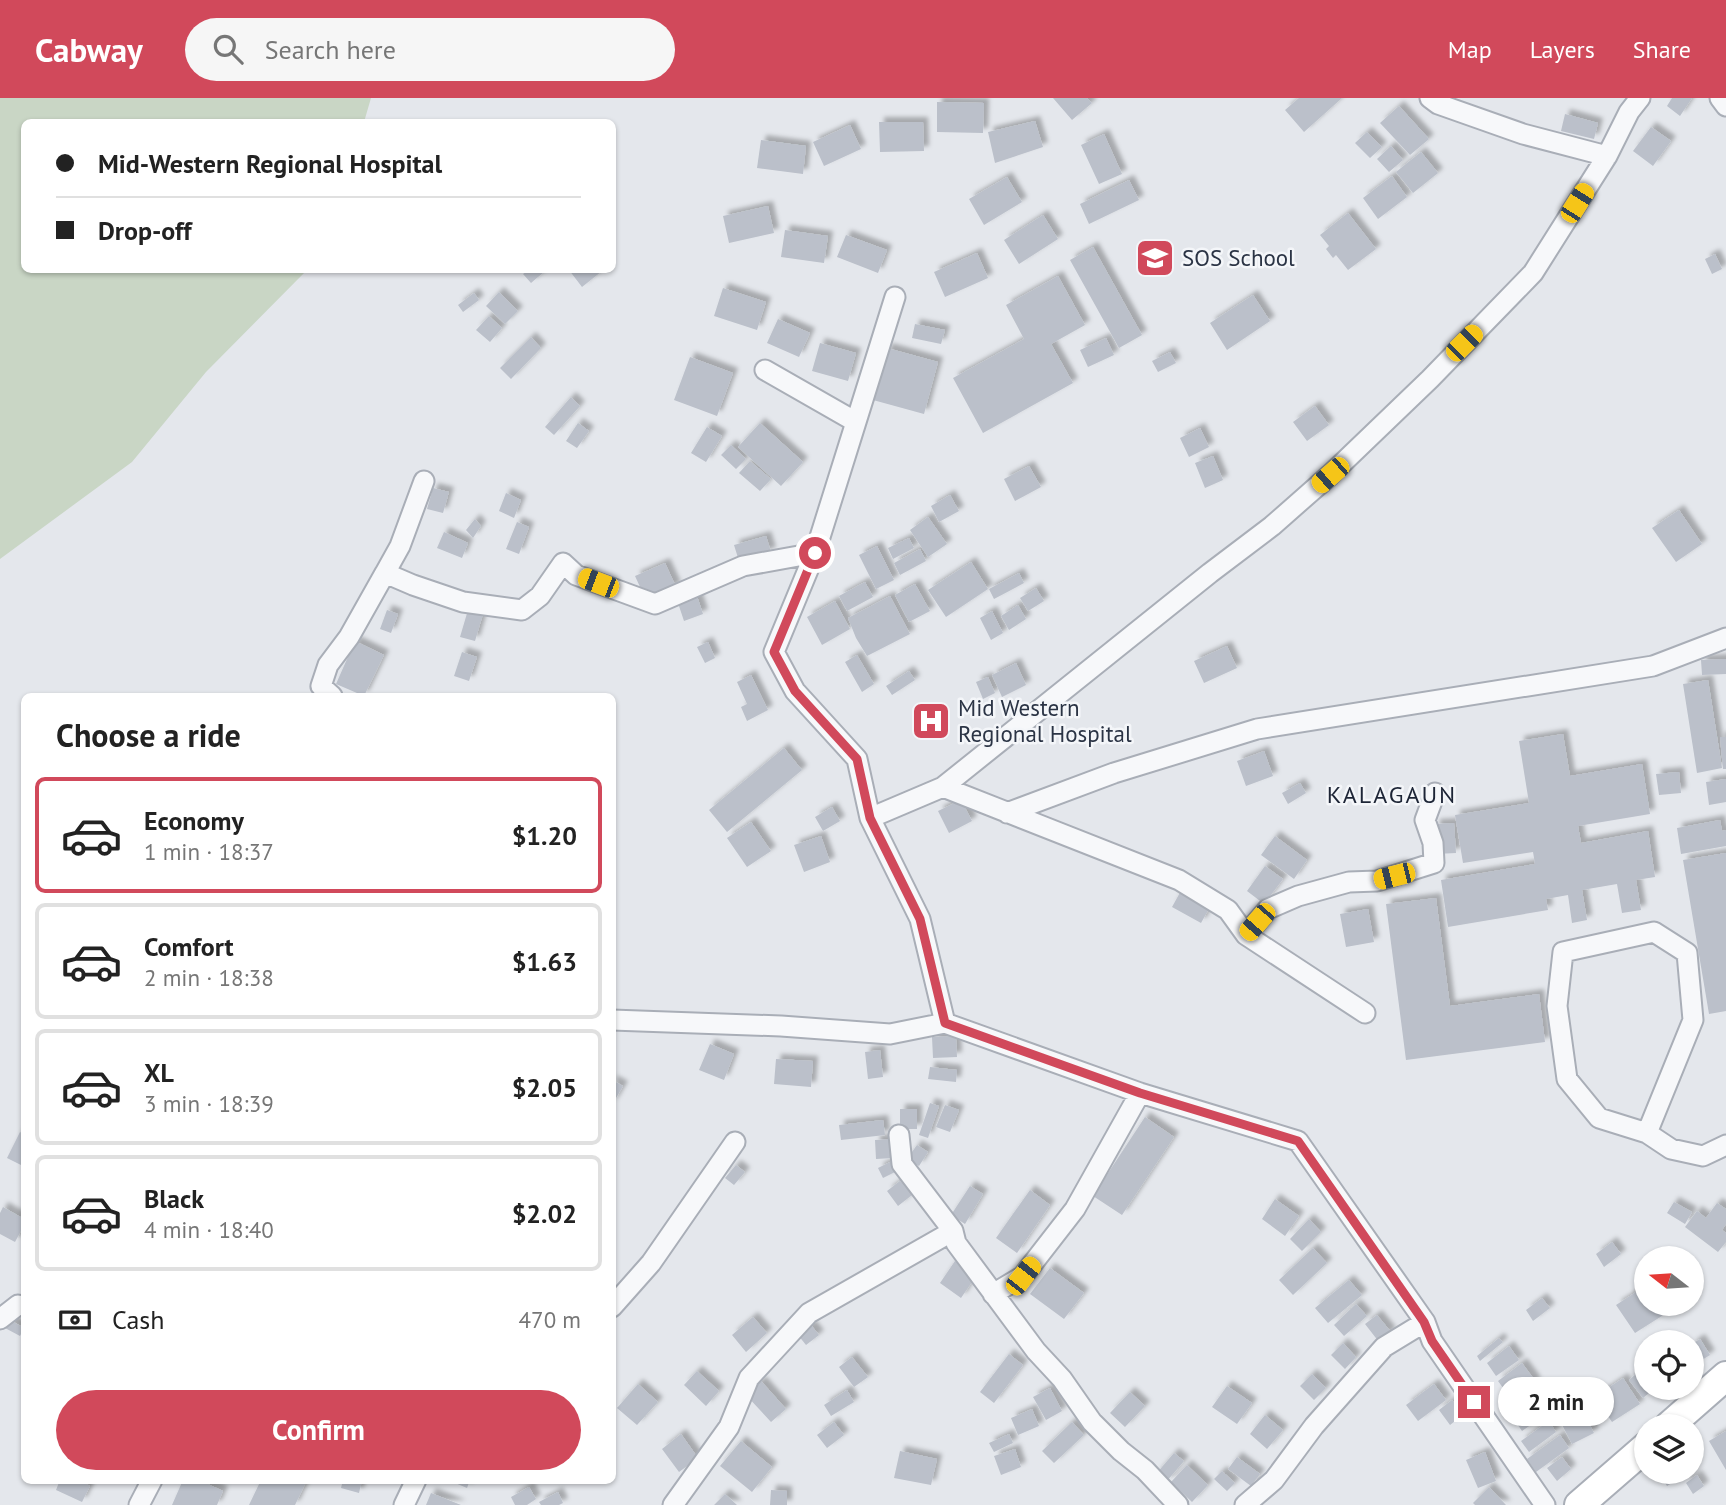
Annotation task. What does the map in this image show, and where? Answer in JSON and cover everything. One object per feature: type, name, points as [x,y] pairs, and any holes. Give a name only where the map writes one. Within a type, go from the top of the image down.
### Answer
[{"type":"main road","points":[[1683,1414],[1726,1376]]},
{"type":"main road","points":[[1579,1505],[1634,1457]]},
{"type":"street","points":[[1430,98],[1438,104],[1523,134],[1607,156]]},
{"type":"street","points":[[870,818],[943,787],[1272,526],[1330,475],[1430,379],[1533,273],[1607,156],[1629,112],[1640,98]]},
{"type":"street","points":[[1720,98],[1726,106]]},
{"type":"street","points":[[895,297],[815,553],[774,652],[795,691],[857,759],[870,818],[920,919],[945,1023]]},
{"type":"street","points":[[765,370],[856,422]]},
{"type":"street","points":[[329,693],[321,686],[328,665],[349,637],[400,546],[424,481]]},
{"type":"street","points":[[385,573],[463,601],[522,610],[540,596],[563,563],[576,575],[655,604],[743,566],[815,553]]},
{"type":"street","points":[[1007,813],[1114,772],[1257,729],[1653,666],[1726,638]]},
{"type":"street","points":[[943,787],[1179,880],[1228,910],[1246,935],[1365,1013]]},
{"type":"street","points":[[1246,935],[1268,909],[1298,896],[1349,882],[1377,881],[1434,863],[1433,843],[1425,820],[1435,793]]},
{"type":"street","points":[[1647,1133],[1693,1020],[1687,953],[1654,932],[1563,951],[1556,1006],[1567,1079],[1599,1118],[1647,1133],[1671,1149],[1703,1156],[1726,1145]]},
{"type":"street","points":[[616,1020],[781,1026],[890,1034],[945,1023],[1140,1093],[1298,1141],[1424,1322],[1432,1341],[1545,1505]]},
{"type":"street","points":[[993,1294],[1023,1276],[1075,1209],[1140,1093]]},
{"type":"street","points":[[899,1135],[902,1164],[953,1231],[956,1243],[1035,1352],[1062,1379],[1092,1422],[1145,1470],[1178,1505]]},
{"type":"street","points":[[616,1302],[651,1263],[735,1142]]},
{"type":"street","points":[[673,1505],[729,1427],[749,1378],[809,1313],[953,1231]]},
{"type":"street","points":[[0,1319],[21,1306]]},
{"type":"street","points":[[1245,1505],[1274,1480],[1314,1426],[1384,1347],[1424,1322]]},
{"type":"street","points":[[139,1505],[150,1484]]},
{"type":"street","points":[[404,1505],[414,1484]]},
{"type":"green space","points":[[0,98],[371,98],[365,119],[21,119],[21,273],[304,273],[206,372],[132,462],[0,559]]},
{"type":"building","points":[[1053,98],[1087,98],[1092,103],[1072,120]]},
{"type":"building","points":[[1299,98],[1342,98],[1304,132],[1285,110]]},
{"type":"building","points":[[1672,98],[1692,98],[1680,116],[1667,106]]},
{"type":"building","points":[[937,102],[984,103],[983,133],[937,132]]},
{"type":"building","points":[[1399,106],[1429,139],[1410,155],[1380,123]]},
{"type":"building","points":[[1565,114],[1598,123],[1594,139],[1561,131]]},
{"type":"building","points":[[1035,121],[1043,147],[995,163],[988,132]]},
{"type":"building","points":[[879,122],[923,122],[924,151],[880,152]]},
{"type":"building","points":[[850,125],[861,149],[824,166],[813,142]]},
{"type":"building","points":[[1651,127],[1671,141],[1653,166],[1633,151]]},
{"type":"building","points":[[1367,132],[1382,147],[1370,158],[1355,143]]},
{"type":"building","points":[[1104,134],[1122,174],[1099,184],[1081,145]]},
{"type":"building","points":[[761,140],[806,146],[803,174],[757,168]]},
{"type":"building","points":[[1391,146],[1403,160],[1389,172],[1377,159]]},
{"type":"building","points":[[1421,152],[1438,173],[1413,193],[1396,172]]},
{"type":"building","points":[[1392,176],[1407,197],[1378,219],[1363,198]]},
{"type":"building","points":[[1007,177],[1022,202],[984,225],[969,199]]},
{"type":"building","points":[[1129,180],[1139,200],[1089,224],[1080,204]]},
{"type":"building","points":[[768,206],[774,233],[729,243],[723,216]]},
{"type":"building","points":[[1348,213],[1376,249],[1348,270],[1336,255],[1333,258],[1326,249],[1329,246],[1320,235]]},
{"type":"building","points":[[1043,215],[1058,239],[1019,264],[1004,240]]},
{"type":"building","points":[[785,230],[828,236],[824,263],[781,257]]},
{"type":"building","points":[[846,235],[887,250],[878,273],[837,257]]},
{"type":"building","points":[[1093,247],[1142,335],[1119,348],[1070,260]]},
{"type":"building","points":[[977,253],[988,278],[945,297],[934,272]]},
{"type":"building","points":[[1715,254],[1722,269],[1712,274],[1705,259]]},
{"type":"building","points":[[524,273],[543,273],[531,283]]},
{"type":"building","points":[[571,273],[600,273],[582,287]]},
{"type":"building","points":[[1058,276],[1085,325],[1051,344],[1073,383],[983,433],[953,378],[1024,339],[1006,305]]},
{"type":"building","points":[[723,288],[766,302],[757,330],[714,316]]},
{"type":"building","points":[[499,292],[518,311],[505,324],[486,306]]},
{"type":"building","points":[[474,293],[479,300],[463,312],[458,305]]},
{"type":"building","points":[[1253,295],[1270,321],[1227,350],[1210,323]]},
{"type":"building","points":[[489,316],[502,328],[490,342],[476,330]]},
{"type":"building","points":[[778,319],[810,333],[799,357],[767,343]]},
{"type":"building","points":[[915,324],[945,330],[941,344],[912,338]]},
{"type":"building","points":[[531,337],[541,348],[511,379],[500,368]]},
{"type":"building","points":[[1106,338],[1114,355],[1088,367],[1080,350]]},
{"type":"building","points":[[820,343],[856,353],[848,381],[812,371]]},
{"type":"building","points":[[887,348],[938,362],[924,414],[873,400]]},
{"type":"building","points":[[1170,352],[1176,363],[1158,372],[1152,361]]},
{"type":"building","points":[[690,357],[733,373],[717,416],[674,400]]},
{"type":"building","points":[[571,397],[580,406],[554,435],[545,427]]},
{"type":"building","points":[[1315,406],[1329,425],[1307,441],[1293,422]]},
{"type":"building","points":[[578,423],[589,431],[577,448],[566,441]]},
{"type":"building","points":[[760,423],[803,462],[781,486],[738,447]]},
{"type":"building","points":[[707,427],[722,436],[706,462],[691,453]]},
{"type":"building","points":[[1200,428],[1209,447],[1189,457],[1180,438]]},
{"type":"building","points":[[731,445],[746,459],[736,469],[721,455]]},
{"type":"building","points":[[1213,456],[1223,480],[1205,488],[1195,463]]},
{"type":"building","points":[[750,461],[771,479],[760,491],[739,473]]},
{"type":"building","points":[[1029,466],[1041,487],[1015,501],[1004,479]]},
{"type":"building","points":[[433,488],[449,492],[443,513],[427,509]]},
{"type":"building","points":[[506,493],[521,500],[514,518],[499,511]]},
{"type":"building","points":[[950,495],[959,511],[939,522],[931,506]]},
{"type":"building","points":[[1679,510],[1702,544],[1676,562],[1652,528]]},
{"type":"building","points":[[928,517],[947,544],[928,557],[910,530]]},
{"type":"building","points":[[475,519],[481,526],[473,538],[466,530]]},
{"type":"building","points":[[517,522],[529,527],[519,554],[506,549]]},
{"type":"building","points":[[444,532],[468,543],[462,558],[437,548]]},
{"type":"building","points":[[766,536],[771,552],[739,561],[734,545]]},
{"type":"building","points":[[909,538],[914,548],[893,559],[888,548]]},
{"type":"building","points":[[877,546],[894,580],[876,589],[859,555]]},
{"type":"building","points":[[920,549],[926,561],[900,575],[894,563]]},
{"type":"building","points":[[971,562],[988,589],[946,617],[928,590]]},
{"type":"building","points":[[665,563],[676,587],[646,600],[635,576]]},
{"type":"building","points":[[1019,573],[1024,583],[994,599],[989,589]]},
{"type":"building","points":[[865,582],[873,597],[847,611],[839,596]]},
{"type":"building","points":[[915,584],[930,611],[909,622],[895,595]]},
{"type":"building","points":[[1036,588],[1044,601],[1028,611],[1020,598]]},
{"type":"building","points":[[697,596],[703,614],[684,621],[678,603]]},
{"type":"building","points":[[890,596],[910,634],[867,656],[848,618]]},
{"type":"building","points":[[835,601],[850,629],[822,645],[807,617]]},
{"type":"building","points":[[1018,605],[1026,619],[1009,630],[1001,616]]},
{"type":"building","points":[[387,610],[398,614],[391,633],[380,629]]},
{"type":"building","points":[[468,610],[483,614],[475,641],[460,637]]},
{"type":"building","points":[[992,611],[1003,633],[991,640],[980,618]]},
{"type":"building","points":[[355,641],[384,655],[365,693],[357,693],[336,684]]},
{"type":"building","points":[[708,642],[715,658],[705,663],[697,647]]},
{"type":"building","points":[[1227,646],[1237,668],[1204,683],[1194,661]]},
{"type":"building","points":[[462,652],[477,657],[469,681],[454,676]]},
{"type":"building","points":[[857,655],[874,684],[862,692],[845,662]]},
{"type":"building","points":[[1726,659],[1726,674],[1702,675],[1701,660]]},
{"type":"building","points":[[1016,663],[1026,685],[1002,697],[992,675]]},
{"type":"building","points":[[909,671],[915,680],[892,695],[886,686]]},
{"type":"building","points":[[751,675],[768,710],[747,721],[741,707],[747,704],[737,682]]},
{"type":"building","points":[[988,677],[995,693],[983,699],[976,682]]},
{"type":"building","points":[[1708,680],[1722,768],[1697,773],[1683,684]]},
{"type":"building","points":[[1563,734],[1570,776],[1642,764],[1650,814],[1578,826],[1581,843],[1648,831],[1655,877],[1636,880],[1641,910],[1622,913],[1617,884],[1582,890],[1587,920],[1572,923],[1568,895],[1546,899],[1548,910],[1448,927],[1441,880],[1535,864],[1533,852],[1463,863],[1455,815],[1529,803],[1519,741]]},
{"type":"building","points":[[1720,737],[1726,737],[1726,769],[1723,769]]},
{"type":"building","points":[[784,748],[802,770],[727,832],[709,810]]},
{"type":"building","points":[[1264,751],[1273,776],[1246,786],[1237,761]]},
{"type":"building","points":[[1679,772],[1681,793],[1659,795],[1656,774]]},
{"type":"building","points":[[1726,779],[1726,802],[1709,805],[1706,782]]},
{"type":"building","points":[[1300,783],[1306,793],[1288,804],[1282,793]]},
{"type":"building","points":[[961,800],[972,821],[949,833],[938,811]]},
{"type":"building","points":[[832,807],[840,821],[823,831],[815,817]]},
{"type":"building","points":[[1720,820],[1722,831],[1726,830],[1726,846],[1681,854],[1677,828]]},
{"type":"building","points":[[751,822],[771,851],[747,867],[727,838]]},
{"type":"building","points":[[1454,823],[1456,853],[1436,854],[1435,824]]},
{"type":"building","points":[[821,836],[830,862],[804,872],[794,845]]},
{"type":"building","points":[[1275,836],[1307,860],[1294,879],[1261,855]]},
{"type":"building","points":[[1726,853],[1726,1011],[1709,1014],[1683,860]]},
{"type":"building","points":[[1265,866],[1283,879],[1264,904],[1247,891]]},
{"type":"building","points":[[1182,889],[1211,905],[1201,923],[1172,907]]},
{"type":"building","points":[[1436,898],[1450,1006],[1539,994],[1545,1042],[1406,1060],[1386,904]]},
{"type":"building","points":[[1368,909],[1374,942],[1346,947],[1340,914]]},
{"type":"building","points":[[956,1036],[957,1057],[933,1058],[932,1037]]},
{"type":"building","points":[[710,1044],[734,1054],[724,1080],[699,1070]]},
{"type":"building","points":[[880,1050],[883,1077],[868,1079],[865,1052]]},
{"type":"building","points":[[776,1059],[813,1061],[811,1087],[774,1084]]},
{"type":"building","points":[[930,1067],[957,1070],[956,1082],[928,1079]]},
{"type":"building","points":[[616,1082],[623,1086],[616,1098]]},
{"type":"building","points":[[930,1103],[939,1106],[928,1138],[919,1135]]},
{"type":"building","points":[[945,1105],[959,1110],[950,1132],[936,1127]]},
{"type":"building","points":[[900,1109],[917,1109],[917,1129],[900,1129]]},
{"type":"building","points":[[1145,1117],[1174,1137],[1122,1215],[1093,1196]]},
{"type":"building","points":[[883,1120],[885,1135],[841,1140],[839,1125]]},
{"type":"building","points":[[20,1132],[21,1132],[21,1165],[7,1158]]},
{"type":"building","points":[[892,1139],[893,1158],[876,1159],[875,1140]]},
{"type":"building","points":[[917,1145],[928,1152],[919,1166],[907,1159]]},
{"type":"building","points":[[894,1160],[899,1170],[883,1178],[878,1168]]},
{"type":"building","points":[[736,1165],[745,1172],[734,1185],[725,1178]]},
{"type":"building","points":[[900,1181],[912,1195],[898,1206],[887,1191]]},
{"type":"building","points":[[970,1186],[983,1194],[965,1224],[951,1215]]},
{"type":"building","points":[[1030,1190],[1050,1205],[1017,1253],[996,1238]]},
{"type":"building","points":[[1275,1199],[1299,1216],[1285,1236],[1262,1219]]},
{"type":"building","points":[[1674,1202],[1692,1212],[1685,1224],[1667,1213]]},
{"type":"building","points":[[1717,1203],[1726,1209],[1726,1224],[1722,1230],[1726,1233],[1726,1242],[1718,1252],[1685,1227],[1697,1211],[1706,1218]]},
{"type":"building","points":[[3,1207],[21,1217],[21,1231],[15,1242],[0,1234],[0,1213]]},
{"type":"building","points":[[1309,1219],[1321,1232],[1302,1251],[1290,1239]]},
{"type":"building","points":[[1612,1242],[1621,1254],[1604,1267],[1596,1254]]},
{"type":"building","points":[[1313,1248],[1327,1263],[1293,1295],[1279,1280]]},
{"type":"building","points":[[955,1261],[976,1276],[961,1298],[940,1283]]},
{"type":"building","points":[[1050,1268],[1084,1293],[1064,1319],[1030,1294]]},
{"type":"building","points":[[1349,1280],[1362,1295],[1328,1323],[1315,1308]]},
{"type":"building","points":[[1634,1293],[1634,1316],[1662,1316],[1634,1332],[1616,1305]]},
{"type":"building","points":[[1542,1298],[1550,1308],[1533,1321],[1526,1310]]},
{"type":"building","points":[[1356,1304],[1367,1316],[1344,1336],[1334,1325]]},
{"type":"building","points":[[1377,1315],[1391,1332],[1379,1342],[1365,1324]]},
{"type":"building","points":[[753,1317],[767,1333],[746,1352],[732,1335]]},
{"type":"building","points":[[10,1320],[21,1326],[21,1334],[20,1336],[5,1328]]},
{"type":"building","points":[[811,1325],[819,1335],[806,1345],[798,1335]]},
{"type":"building","points":[[1499,1338],[1503,1342],[1480,1361],[1477,1356]]},
{"type":"building","points":[[1343,1343],[1356,1357],[1345,1369],[1331,1355]]},
{"type":"building","points":[[1704,1345],[1710,1355],[1704,1359]]},
{"type":"building","points":[[1509,1346],[1519,1360],[1496,1376],[1487,1363]]},
{"type":"building","points":[[1009,1354],[1023,1365],[994,1403],[980,1392]]},
{"type":"building","points":[[852,1357],[868,1377],[854,1387],[839,1367]]},
{"type":"building","points":[[1522,1363],[1536,1382],[1511,1399],[1498,1381]]},
{"type":"building","points":[[697,1371],[719,1391],[706,1406],[684,1385]]},
{"type":"building","points":[[1312,1374],[1326,1388],[1314,1400],[1300,1386]]},
{"type":"building","points":[[1623,1378],[1634,1395],[1634,1400],[1640,1404],[1612,1422],[1595,1397]]},
{"type":"building","points":[[761,1381],[786,1409],[771,1422],[746,1395]]},
{"type":"building","points":[[638,1384],[658,1402],[637,1425],[617,1408]]},
{"type":"building","points":[[1434,1384],[1446,1400],[1418,1421],[1406,1405]]},
{"type":"building","points":[[1227,1386],[1252,1403],[1237,1424],[1212,1407]]},
{"type":"building","points":[[1050,1388],[1062,1411],[1046,1420],[1033,1397]]},
{"type":"building","points":[[1532,1388],[1548,1413],[1522,1431],[1505,1406]]},
{"type":"building","points":[[847,1390],[854,1402],[831,1416],[824,1405]]},
{"type":"building","points":[[1573,1390],[1578,1398],[1556,1410],[1552,1403]]},
{"type":"building","points":[[1130,1392],[1145,1406],[1125,1427],[1110,1413]]},
{"type":"building","points":[[1452,1400],[1463,1415],[1450,1425],[1439,1410]]},
{"type":"building","points":[[1578,1402],[1594,1433],[1572,1444],[1556,1413]]},
{"type":"building","points":[[1032,1409],[1039,1426],[1018,1435],[1011,1418]]},
{"type":"building","points":[[1265,1415],[1283,1430],[1267,1449],[1250,1434]]},
{"type":"building","points":[[1549,1421],[1556,1432],[1529,1452],[1521,1441]]},
{"type":"building","points":[[834,1422],[844,1435],[827,1448],[817,1435]]},
{"type":"building","points":[[1072,1422],[1084,1435],[1054,1463],[1042,1451]]},
{"type":"building","points":[[1726,1431],[1726,1470],[1709,1441]]},
{"type":"building","points":[[681,1434],[698,1458],[679,1472],[662,1449]]},
{"type":"building","points":[[1009,1434],[1013,1443],[994,1452],[989,1443]]},
{"type":"building","points":[[1560,1435],[1569,1448],[1536,1472],[1527,1459]]},
{"type":"building","points":[[741,1441],[772,1467],[752,1492],[720,1466]]},
{"type":"building","points":[[1015,1449],[1021,1467],[1001,1475],[994,1456]]},
{"type":"building","points":[[900,1451],[937,1459],[931,1485],[894,1478]]},
{"type":"building","points":[[1485,1452],[1496,1481],[1478,1488],[1466,1460]]},
{"type":"building","points":[[1174,1453],[1184,1461],[1166,1482],[1156,1474]]},
{"type":"building","points":[[1237,1457],[1260,1474],[1251,1486],[1228,1469]]},
{"type":"building","points":[[1562,1457],[1571,1469],[1557,1481],[1547,1468]]},
{"type":"building","points":[[1187,1465],[1208,1485],[1192,1502],[1171,1482]]},
{"type":"building","points":[[1222,1471],[1235,1483],[1227,1491],[1214,1479]]},
{"type":"building","points":[[58,1484],[90,1486],[82,1502],[56,1490]]},
{"type":"building","points":[[181,1484],[208,1484],[223,1491],[217,1505],[172,1505]]},
{"type":"building","points":[[259,1484],[305,1484],[295,1505],[249,1505]]},
{"type":"building","points":[[342,1484],[361,1484],[359,1493],[341,1488]]},
{"type":"building","points":[[1687,1484],[1703,1484],[1704,1486],[1693,1494]]},
{"type":"building","points":[[529,1487],[536,1499],[527,1505],[515,1505],[511,1497]]},
{"type":"building","points":[[1489,1487],[1506,1505],[1473,1503]]},
{"type":"building","points":[[771,1490],[787,1491],[787,1505],[770,1505]]},
{"type":"building","points":[[558,1492],[563,1503],[541,1505],[539,1502]]},
{"type":"building","points":[[431,1493],[461,1505],[426,1505]]},
{"type":"building","points":[[725,1494],[737,1505],[714,1505]]},
{"type":"place","name":"SOS School","points":[[1155,258]]},
{"type":"place","name":"Mid Western Regional Hospital","points":[[931,721]]},
{"type":"district","name":"KALAGAUN","points":[[1392,795]]},
{"type":"route","points":[[815,553],[774,652],[795,691],[857,759],[870,818],[920,919],[945,1023],[1140,1093],[1298,1141],[1424,1322],[1432,1341],[1474,1402]]}]
